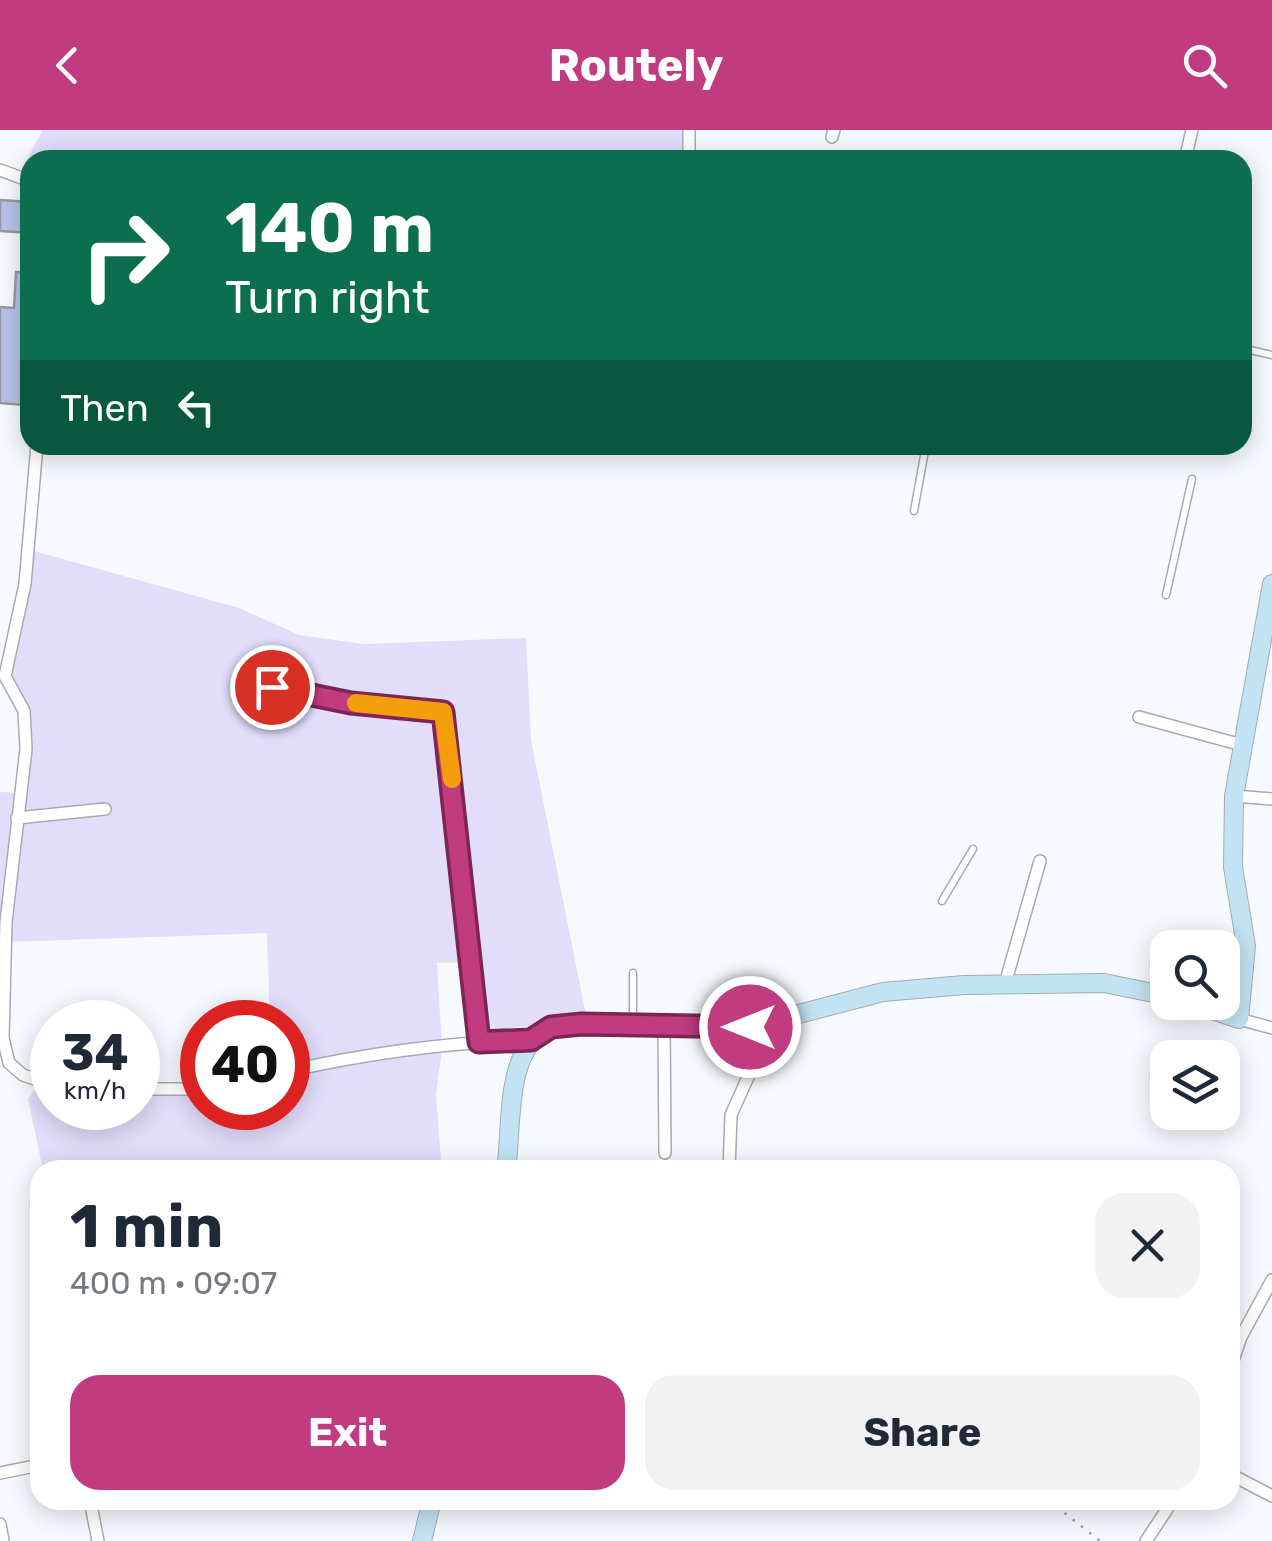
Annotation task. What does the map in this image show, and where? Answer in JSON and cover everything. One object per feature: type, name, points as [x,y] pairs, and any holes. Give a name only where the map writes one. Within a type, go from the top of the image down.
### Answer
[{"type":"street","points":[[30,1079],[9,1063],[3,1038],[3,922],[26,749],[24,711],[2,676],[25,584],[35,455]]},
{"type":"street","points":[[1240,1009],[1246,946],[1233,866],[1234,796],[1272,584]]},
{"type":"street","points":[[272,687],[351,703],[443,712],[479,1042]]},
{"type":"street","points":[[1138,717],[1242,745]]},
{"type":"street","points":[[1234,796],[1272,799]]},
{"type":"street","points":[[17,818],[105,809]]},
{"type":"street","points":[[1004,984],[1040,861]]},
{"type":"street","points":[[310,1067],[392,1050],[531,1040],[551,1027],[764,1024],[883,992],[1004,984],[1104,983],[1150,992]]},
{"type":"street","points":[[1240,1019],[1272,1028]]},
{"type":"street","points":[[730,1160],[731,1114],[757,1057],[764,1024]]},
{"type":"street","points":[[664,1025],[665,1152]]},
{"type":"street","points":[[507,1160],[518,1070],[531,1040]]},
{"type":"street","points":[[1240,1328],[1272,1280]]},
{"type":"street","points":[[0,1473],[30,1467]]},
{"type":"street","points":[[1240,1479],[1272,1496]]},
{"type":"street","points":[[92,1510],[98,1541]]},
{"type":"street","points":[[422,1541],[430,1510]]},
{"type":"street","points":[[1146,1541],[1166,1510]]},
{"type":"street","points":[[0,1524],[3,1541]]},
{"type":"lane","points":[[914,510],[924,455]]},
{"type":"lane","points":[[1166,595],[1192,478]]},
{"type":"lane","points":[[942,901],[974,849]]},
{"type":"lane","points":[[632,974],[633,1024]]},
{"type":"path","points":[[1061,1510],[1100,1541]]},
{"type":"shaded area","points":[[43,130],[691,130],[694,150],[32,150]]},
{"type":"shaded area","points":[[27,549],[239,608],[299,635],[364,644],[526,638],[531,740],[587,1020],[485,1031],[473,962],[437,963],[442,1049],[436,1094],[441,1160],[41,1160],[35,1130],[160,1130],[160,1087],[180,1087],[180,1130],[310,1130],[310,1000],[269,1000],[267,933],[5,942],[0,1037],[0,792],[21,793],[24,711],[7,673]]},
{"type":"building","points":[[0,200],[20,201],[20,232],[0,231]]},
{"type":"building","points":[[16,272],[20,272],[20,405],[0,403],[0,307],[14,308]]},
{"type":"slow traffic","points":[[356,703],[434,708],[443,712],[448,722],[452,779]]},
{"type":"route","points":[[272,687],[351,703],[434,708],[443,712],[448,722],[479,1042],[531,1040],[551,1027],[582,1024],[750,1027]]}]
